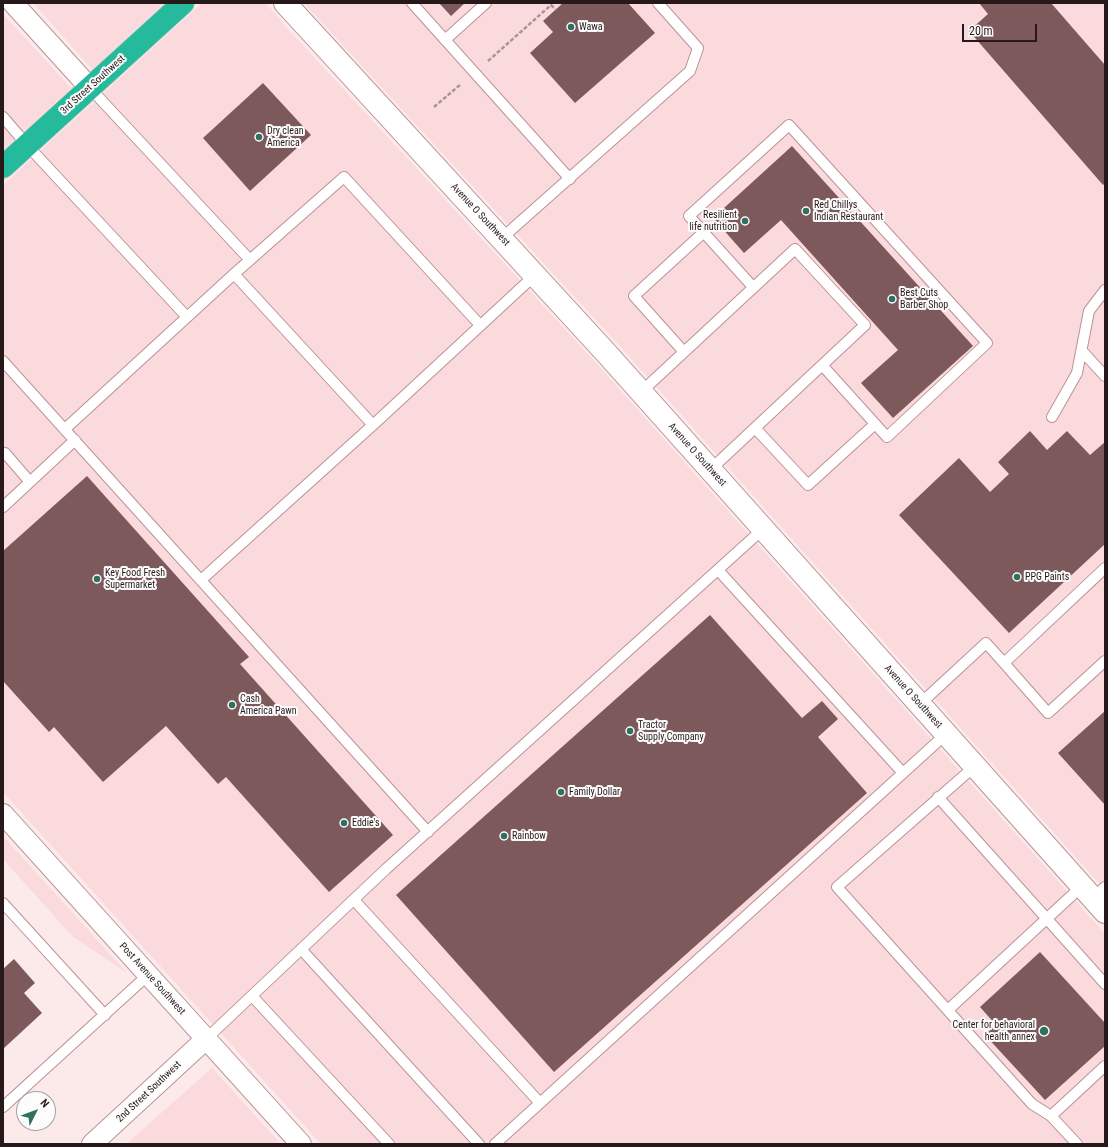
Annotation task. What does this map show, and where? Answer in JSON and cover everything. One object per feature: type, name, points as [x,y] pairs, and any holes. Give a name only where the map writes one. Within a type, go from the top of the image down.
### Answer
[{"type":"highway","name":"3rd Street Southwest","points":[[3,167],[183,3]]},
{"type":"street","points":[[13,3],[90,88]]},
{"type":"street","name":"Avenue O Southwest","points":[[285,3],[502,238],[946,734],[1096,896]]},
{"type":"street","name":"Post Avenue Southwest","points":[[3,814],[301,1144]]},
{"type":"street","name":"2nd Street Southwest","points":[[92,1144],[206,1039]]},
{"type":"lane","points":[[412,3],[570,179]]},
{"type":"lane","points":[[445,40],[486,3]]},
{"type":"lane","points":[[502,238],[690,71],[698,48],[658,3]]},
{"type":"lane","points":[[90,88],[250,260]]},
{"type":"lane","points":[[3,117],[27,146],[187,317]]},
{"type":"lane","points":[[753,287],[689,216],[789,125],[987,343],[887,437],[822,365]]},
{"type":"lane","points":[[65,429],[234,274],[344,177],[480,325]]},
{"type":"lane","points":[[684,352],[634,296],[704,232]]},
{"type":"lane","points":[[641,392],[795,249],[865,325],[710,470]]},
{"type":"lane","points":[[234,274],[373,425]]},
{"type":"lane","points":[[201,580],[373,425],[535,275]]},
{"type":"lane","points":[[1052,418],[1077,373],[1089,311],[1105,290]]},
{"type":"lane","points":[[1082,351],[1105,376]]},
{"type":"lane","points":[[3,361],[428,832]]},
{"type":"lane","points":[[755,428],[808,485],[875,424]]},
{"type":"lane","points":[[3,507],[75,440]]},
{"type":"lane","points":[[4,454],[30,482]]},
{"type":"lane","points":[[206,1039],[428,832],[763,529]]},
{"type":"lane","points":[[1004,663],[1105,568]]},
{"type":"lane","points":[[718,570],[903,773]]},
{"type":"lane","points":[[920,704],[986,643],[1048,713],[1105,661]]},
{"type":"lane","points":[[495,1144],[946,734]]},
{"type":"lane","points":[[975,766],[837,887],[1032,1104],[1051,1116],[1077,1144]]},
{"type":"lane","points":[[938,797],[1105,984]]},
{"type":"lane","points":[[948,1010],[1047,918],[1096,896]]},
{"type":"lane","points":[[354,900],[540,1103]]},
{"type":"lane","points":[[3,902],[105,1015]]},
{"type":"lane","points":[[302,949],[479,1144]]},
{"type":"lane","points":[[3,1108],[148,976]]},
{"type":"lane","points":[[252,996],[389,1144]]},
{"type":"lane","points":[[1051,1116],[1105,1066]]},
{"type":"path","points":[[434,107],[551,5],[556,10]]},
{"type":"shaded area","points":[[33,3],[164,3],[92,69]]},
{"type":"shaded area","points":[[202,3],[266,3],[286,27],[597,364],[1105,934],[1105,1141],[1102,1144],[321,1144],[3,792],[3,185]]},
{"type":"shaded area","points":[[304,3],[1105,3],[1105,890],[619,345]]},
{"type":"shaded area","points":[[3,14],[71,88],[3,150]]},
{"type":"shaded area","points":[[3,836],[127,973],[73,937],[3,859]]},
{"type":"shaded area","points":[[212,1068],[281,1144],[126,1144]]},
{"type":"building","points":[[439,3],[465,3],[451,16]]},
{"type":"building","points":[[563,3],[628,3],[655,33],[575,103],[530,53],[553,32],[543,21]]},
{"type":"building","points":[[979,3],[1051,3],[1105,65],[1105,183],[1103,185],[969,31],[988,14]]},
{"type":"building","points":[[263,83],[311,135],[250,191],[203,138]]},
{"type":"building","name":"Best Cuts Barber Shop","points":[[792,146],[973,346],[893,418],[861,383],[898,350],[781,220],[744,253],[713,218]]},
{"type":"building","points":[[1030,431],[1047,450],[1067,431],[1090,455],[1105,442],[1105,544],[1009,633],[899,515],[959,458],[990,492],[1009,474],[998,462]]},
{"type":"building","points":[[87,476],[249,657],[240,664],[393,835],[329,892],[226,777],[218,784],[166,726],[103,782],[54,727],[49,732],[3,681],[3,551]]},
{"type":"building","points":[[710,615],[802,718],[822,701],[838,719],[818,737],[867,793],[554,1072],[396,895]]},
{"type":"building","points":[[1105,711],[1105,805],[1058,753]]},
{"type":"building","points":[[1040,952],[1105,1023],[1105,1046],[1045,1100],[985,1035],[996,1025],[980,1007]]},
{"type":"building","points":[[14,959],[35,983],[24,993],[42,1013],[3,1049],[3,969]]},
{"type":"place","name":"Wawa","points":[[571,27]]},
{"type":"place","name":"Dry clean America","points":[[259,137]]},
{"type":"place","name":"Red Chillys Indian Restaurant","points":[[806,211]]},
{"type":"place","name":"Resilient life nutrition","points":[[745,221]]},
{"type":"place","name":"Best Cuts Barber Shop","points":[[892,299]]},
{"type":"place","name":"PPG Paints","points":[[1017,577]]},
{"type":"place","name":"Key Food Fresh Supermarket","points":[[97,579]]},
{"type":"place","name":"Cash America Pawn","points":[[232,705]]},
{"type":"place","name":"Tractor Supply Company","points":[[630,731]]},
{"type":"place","name":"Family Dollar","points":[[561,792]]},
{"type":"place","name":"Eddie's","points":[[344,823]]},
{"type":"place","name":"Rainbow","points":[[504,836]]},
{"type":"place","name":"Center for behavioral health annex","points":[[1044,1031]]}]
